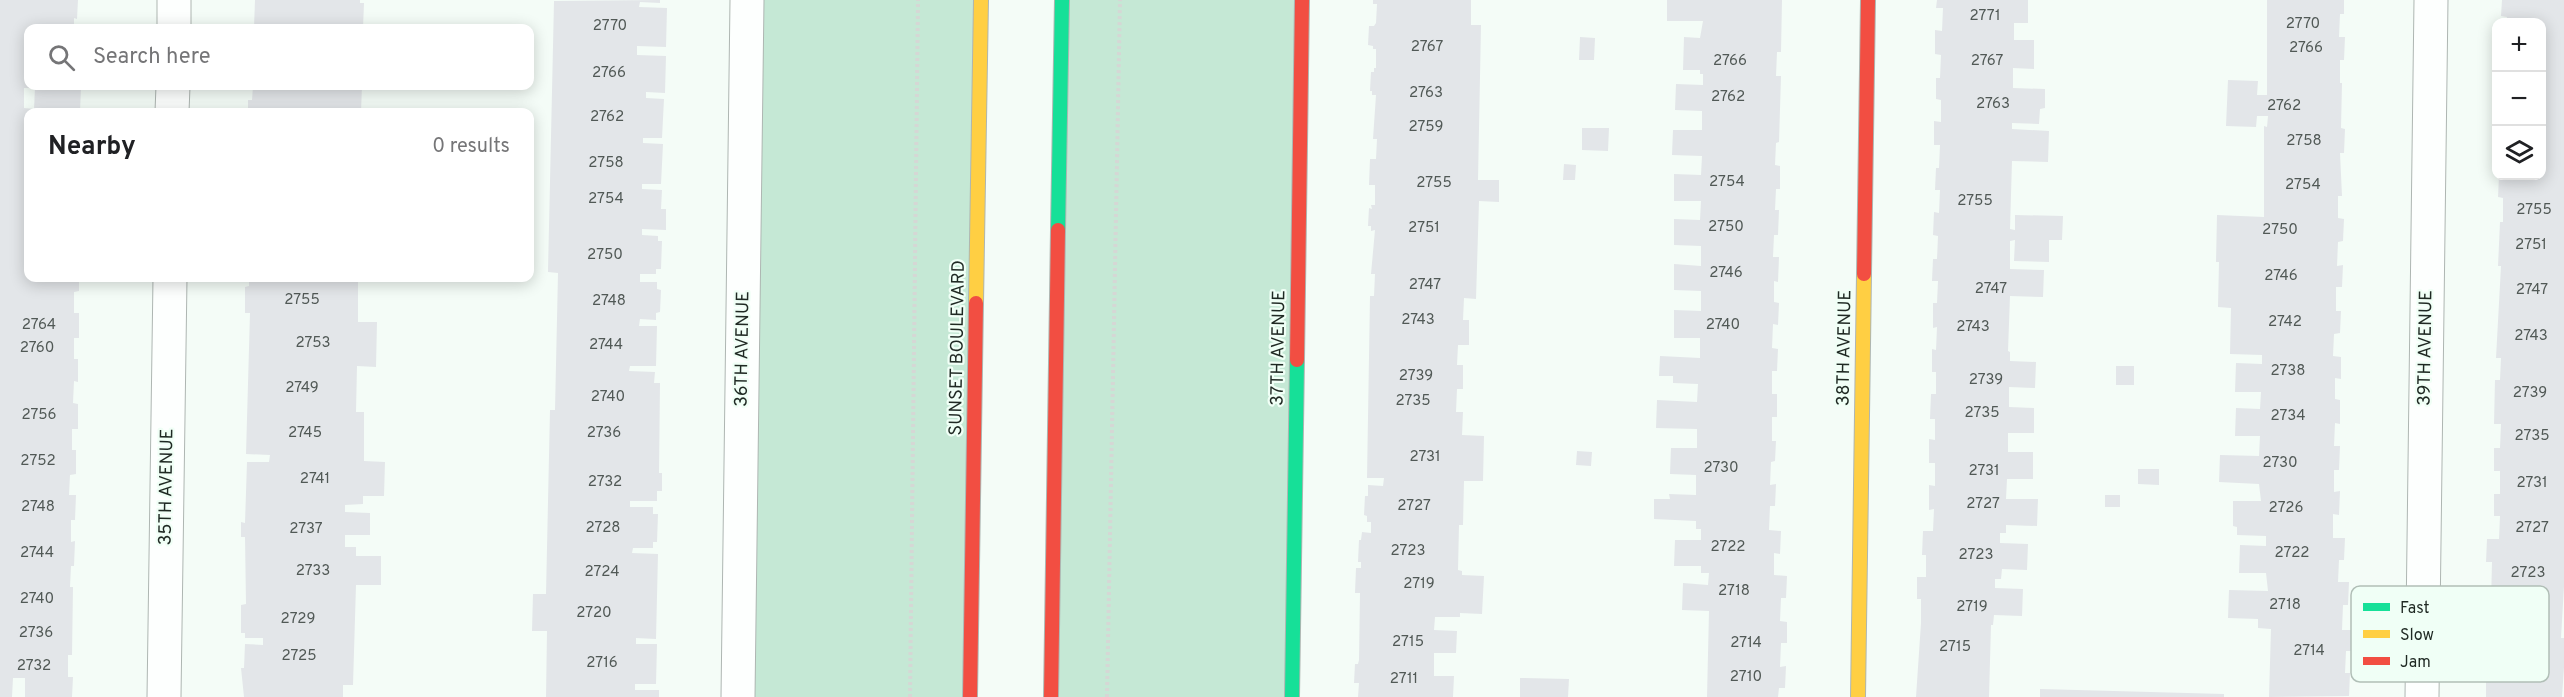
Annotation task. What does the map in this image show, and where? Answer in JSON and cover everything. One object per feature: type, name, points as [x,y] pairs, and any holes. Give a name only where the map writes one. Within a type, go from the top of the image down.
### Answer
[{"type":"main road","name":"SUNSET BOULEVARD","points":[[970,697],[981,0]]},
{"type":"main road","points":[[1052,697],[1062,0]]},
{"type":"main road","name":"37TH AVENUE","points":[[1292,697],[1302,0]]},
{"type":"main road","name":"38TH AVENUE","points":[[1858,697],[1868,0]]},
{"type":"street","points":[[174,0],[174,24]]},
{"type":"street","name":"36TH AVENUE","points":[[738,697],[747,0]]},
{"type":"street","name":"39TH AVENUE","points":[[2423,586],[2431,0]]},
{"type":"street","points":[[172,108],[173,90]]},
{"type":"street","name":"35TH AVENUE","points":[[164,697],[170,282]]},
{"type":"street","name":"39TH AVENUE","points":[[2422,682],[2422,697]]},
{"type":"path","points":[[910,697],[918,0]]},
{"type":"path","points":[[1107,697],[1120,0]]},
{"type":"green space","points":[[747,0],[981,0],[971,697],[736,697]]},
{"type":"green space","points":[[1062,0],[1302,0],[1292,697],[1052,697]]},
{"type":"building","points":[[0,0],[78,0],[77,19],[74,18],[74,24],[24,24],[24,282],[79,282],[79,291],[74,292],[74,313],[79,313],[79,338],[74,338],[74,359],[78,359],[78,382],[74,381],[73,403],[78,404],[78,429],[72,429],[72,450],[76,450],[76,474],[70,475],[69,495],[76,495],[75,520],[71,520],[71,542],[75,541],[70,587],[73,587],[72,655],[68,655],[68,677],[73,677],[72,697],[25,697],[25,678],[13,678],[12,697],[0,697]]},
{"type":"building","points":[[255,0],[360,0],[360,3],[364,3],[363,24],[254,24]]},
{"type":"building","points":[[660,0],[660,3],[640,2],[639,7],[667,8],[666,47],[637,46],[637,55],[666,56],[665,93],[646,92],[646,98],[664,99],[662,138],[643,138],[643,143],[663,144],[661,184],[642,184],[642,189],[662,190],[661,209],[666,209],[666,230],[642,229],[642,235],[658,236],[658,241],[662,241],[661,269],[656,269],[656,274],[640,274],[640,282],[657,282],[657,289],[661,290],[660,312],[656,313],[656,320],[640,319],[639,326],[657,326],[656,366],[630,366],[629,371],[655,372],[654,383],[660,383],[659,473],[662,473],[662,491],[657,491],[657,501],[630,501],[630,507],[653,507],[653,514],[658,514],[657,542],[653,542],[653,548],[633,548],[632,553],[658,554],[656,639],[636,638],[636,644],[657,644],[656,684],[635,684],[635,690],[659,690],[659,697],[546,697],[547,631],[532,631],[533,594],[546,594],[550,410],[555,410],[558,273],[548,272],[554,1]]},
{"type":"building","points":[[1373,0],[1471,0],[1471,25],[1481,25],[1478,180],[1499,180],[1499,202],[1479,201],[1476,299],[1464,298],[1463,320],[1469,320],[1469,345],[1458,345],[1457,365],[1463,365],[1463,389],[1457,389],[1456,412],[1463,412],[1462,435],[1484,436],[1483,481],[1464,481],[1463,525],[1459,525],[1458,570],[1462,571],[1462,575],[1484,576],[1482,614],[1460,613],[1460,617],[1435,617],[1434,630],[1457,631],[1456,653],[1434,653],[1434,676],[1454,676],[1453,697],[1358,697],[1359,683],[1354,683],[1355,664],[1358,664],[1359,660],[1360,593],[1355,593],[1356,568],[1361,568],[1361,562],[1358,562],[1359,540],[1361,540],[1362,532],[1371,533],[1371,522],[1367,522],[1367,516],[1364,515],[1365,496],[1368,496],[1368,485],[1383,486],[1384,478],[1367,478],[1370,296],[1374,296],[1375,274],[1371,274],[1375,230],[1371,231],[1371,226],[1368,226],[1369,208],[1372,209],[1371,205],[1375,205],[1375,185],[1369,185],[1370,159],[1376,159],[1377,139],[1373,139],[1376,95],[1372,95],[1370,91],[1371,72],[1374,72],[1376,68],[1376,49],[1368,45],[1369,26],[1374,26],[1376,23],[1377,4],[1373,4]]},
{"type":"building","points":[[1667,0],[1782,0],[1781,52],[1777,52],[1776,76],[1781,76],[1779,142],[1776,143],[1775,165],[1780,166],[1780,189],[1776,189],[1775,210],[1779,210],[1778,235],[1774,235],[1773,257],[1779,257],[1778,282],[1774,281],[1774,302],[1779,303],[1778,325],[1773,324],[1772,348],[1778,349],[1777,371],[1772,371],[1772,394],[1777,394],[1777,417],[1772,417],[1772,441],[1776,441],[1775,461],[1771,462],[1770,485],[1776,484],[1775,506],[1770,506],[1769,530],[1781,531],[1780,554],[1774,553],[1774,575],[1787,576],[1786,598],[1781,598],[1780,621],[1787,622],[1787,643],[1781,643],[1780,667],[1786,666],[1785,688],[1779,688],[1778,697],[1707,697],[1709,611],[1682,610],[1683,583],[1708,585],[1709,573],[1701,573],[1701,566],[1674,566],[1675,540],[1701,540],[1701,529],[1696,529],[1696,521],[1654,519],[1654,499],[1670,499],[1669,494],[1696,495],[1696,475],[1670,474],[1671,448],[1697,448],[1697,429],[1656,428],[1657,400],[1697,402],[1698,384],[1673,383],[1673,376],[1659,376],[1660,356],[1700,358],[1700,338],[1674,338],[1674,310],[1701,311],[1701,291],[1674,290],[1674,264],[1701,266],[1701,246],[1674,245],[1674,219],[1700,220],[1701,201],[1674,201],[1674,174],[1701,175],[1702,156],[1672,155],[1673,130],[1702,130],[1702,111],[1675,110],[1676,84],[1703,85],[1703,74],[1700,74],[1700,70],[1683,70],[1684,37],[1700,38],[1703,21],[1667,21]]},
{"type":"building","points":[[1937,0],[2028,0],[2028,23],[2014,23],[2014,40],[2034,40],[2034,69],[2013,68],[2013,88],[2045,89],[2045,108],[2040,109],[2039,124],[2012,123],[2012,129],[2049,131],[2048,162],[2012,161],[2010,229],[2015,230],[2015,215],[2063,216],[2062,240],[2049,240],[2049,262],[2014,261],[2015,240],[2010,241],[2010,269],[2044,270],[2043,297],[2010,296],[2008,351],[2010,361],[2036,362],[2035,388],[2009,387],[2009,407],[2034,408],[2034,433],[2008,433],[2008,452],[2033,452],[2033,479],[2007,479],[2006,499],[2038,499],[2037,526],[2006,525],[2006,533],[2000,533],[2000,543],[2028,544],[2027,570],[2002,569],[2001,579],[1995,579],[1995,588],[2023,589],[2022,616],[1994,615],[1993,625],[1991,625],[1989,697],[1916,697],[1921,623],[1921,599],[1917,599],[1917,577],[1926,577],[1926,555],[1922,555],[1923,531],[1933,531],[1934,509],[1929,510],[1929,485],[1935,486],[1935,463],[1929,463],[1929,439],[1935,440],[1935,419],[1930,419],[1931,394],[1936,394],[1936,372],[1932,372],[1932,349],[1936,350],[1937,327],[1933,328],[1933,303],[1937,303],[1938,281],[1932,281],[1933,259],[1937,259],[1938,236],[1933,235],[1934,212],[1939,213],[1940,190],[1935,190],[1940,145],[1934,145],[1934,121],[1941,122],[1941,100],[1936,99],[1936,78],[1940,78],[1941,55],[1935,54],[1935,30],[1942,31],[1943,8],[1936,8]]},
{"type":"building","points":[[2267,0],[2344,0],[2344,14],[2340,14],[2339,37],[2345,37],[2344,60],[2340,60],[2340,83],[2342,83],[2341,128],[2345,129],[2344,153],[2340,153],[2342,196],[2338,196],[2338,218],[2344,219],[2343,241],[2338,242],[2337,266],[2343,265],[2342,287],[2336,287],[2336,311],[2341,311],[2340,333],[2334,334],[2333,356],[2341,357],[2341,379],[2335,378],[2335,399],[2340,400],[2340,424],[2335,423],[2334,446],[2340,446],[2339,470],[2334,470],[2334,492],[2340,491],[2339,515],[2333,514],[2333,538],[2345,538],[2344,560],[2339,560],[2338,582],[2349,582],[2348,605],[2343,605],[2342,630],[2351,630],[2351,651],[2346,651],[2345,673],[2350,673],[2349,696],[2269,697],[2271,629],[2258,628],[2258,619],[2228,618],[2229,590],[2268,591],[2266,573],[2239,573],[2240,545],[2266,546],[2266,536],[2237,535],[2237,527],[2233,526],[2233,501],[2261,501],[2259,484],[2219,482],[2220,455],[2259,456],[2260,436],[2235,436],[2236,408],[2260,409],[2261,392],[2235,392],[2236,363],[2262,364],[2262,355],[2230,354],[2231,308],[2218,307],[2219,262],[2216,262],[2217,215],[2264,217],[2264,126],[2267,127],[2268,116],[2257,116],[2256,127],[2226,126],[2228,80],[2258,81],[2257,95],[2267,95]]},
{"type":"building","points":[[2502,0],[2564,0],[2564,586],[2561,638],[2564,638],[2564,667],[2562,697],[2486,697],[2486,682],[2549,682],[2549,586],[2491,586],[2492,562],[2486,562],[2487,539],[2499,539],[2500,516],[2494,516],[2494,494],[2500,494],[2500,471],[2494,471],[2494,448],[2500,448],[2501,424],[2494,424],[2495,380],[2500,380],[2501,358],[2496,358],[2501,266],[2498,266],[2500,222],[2503,222],[2503,198],[2498,197],[2499,180],[2546,180],[2546,18],[2501,16]]},
{"type":"building","points":[[1580,37],[1595,38],[1594,60],[1579,60]]},
{"type":"building","points":[[35,90],[81,90],[80,108],[34,108]]},
{"type":"building","points":[[253,90],[362,90],[361,108],[248,108],[248,100],[252,100]]},
{"type":"building","points":[[1582,128],[1609,128],[1608,151],[1582,150]]},
{"type":"building","points":[[1564,164],[1576,165],[1575,180],[1563,180]]},
{"type":"building","points":[[249,282],[358,282],[358,322],[377,322],[376,367],[357,366],[356,412],[364,412],[364,461],[385,462],[384,496],[363,496],[363,504],[345,505],[345,512],[370,513],[370,535],[345,535],[345,547],[356,547],[356,556],[381,556],[381,585],[356,585],[353,685],[343,685],[343,697],[244,697],[241,668],[244,668],[245,644],[263,645],[263,638],[245,638],[245,633],[241,633],[241,605],[246,604],[245,537],[241,537],[241,522],[245,523],[247,462],[269,462],[270,455],[246,454],[250,313],[245,313],[245,287],[249,286]]},
{"type":"building","points":[[2116,366],[2134,366],[2134,385],[2116,385]]},
{"type":"building","points":[[1577,451],[1592,452],[1591,466],[1576,465]]},
{"type":"building","points":[[2138,469],[2159,469],[2159,485],[2138,484]]},
{"type":"building","points":[[2105,495],[2120,495],[2120,507],[2105,507]]},
{"type":"building","points":[[1520,678],[1569,679],[1568,697],[1520,697]]},
{"type":"building","points":[[2040,689],[2224,694],[2224,697],[2040,697]]},
{"type":"traffic: fast","points":[[1058,230],[1062,0]]},
{"type":"traffic: fast","points":[[1292,697],[1297,360]]},
{"type":"traffic: slow","points":[[976,303],[981,0]]},
{"type":"traffic: slow","points":[[1858,697],[1864,274]]},
{"type":"traffic: jam","points":[[1297,360],[1302,0]]},
{"type":"traffic: jam","points":[[1864,274],[1868,0]]},
{"type":"traffic: jam","points":[[1051,697],[1058,230]]},
{"type":"traffic: jam","points":[[970,697],[976,303]]}]
